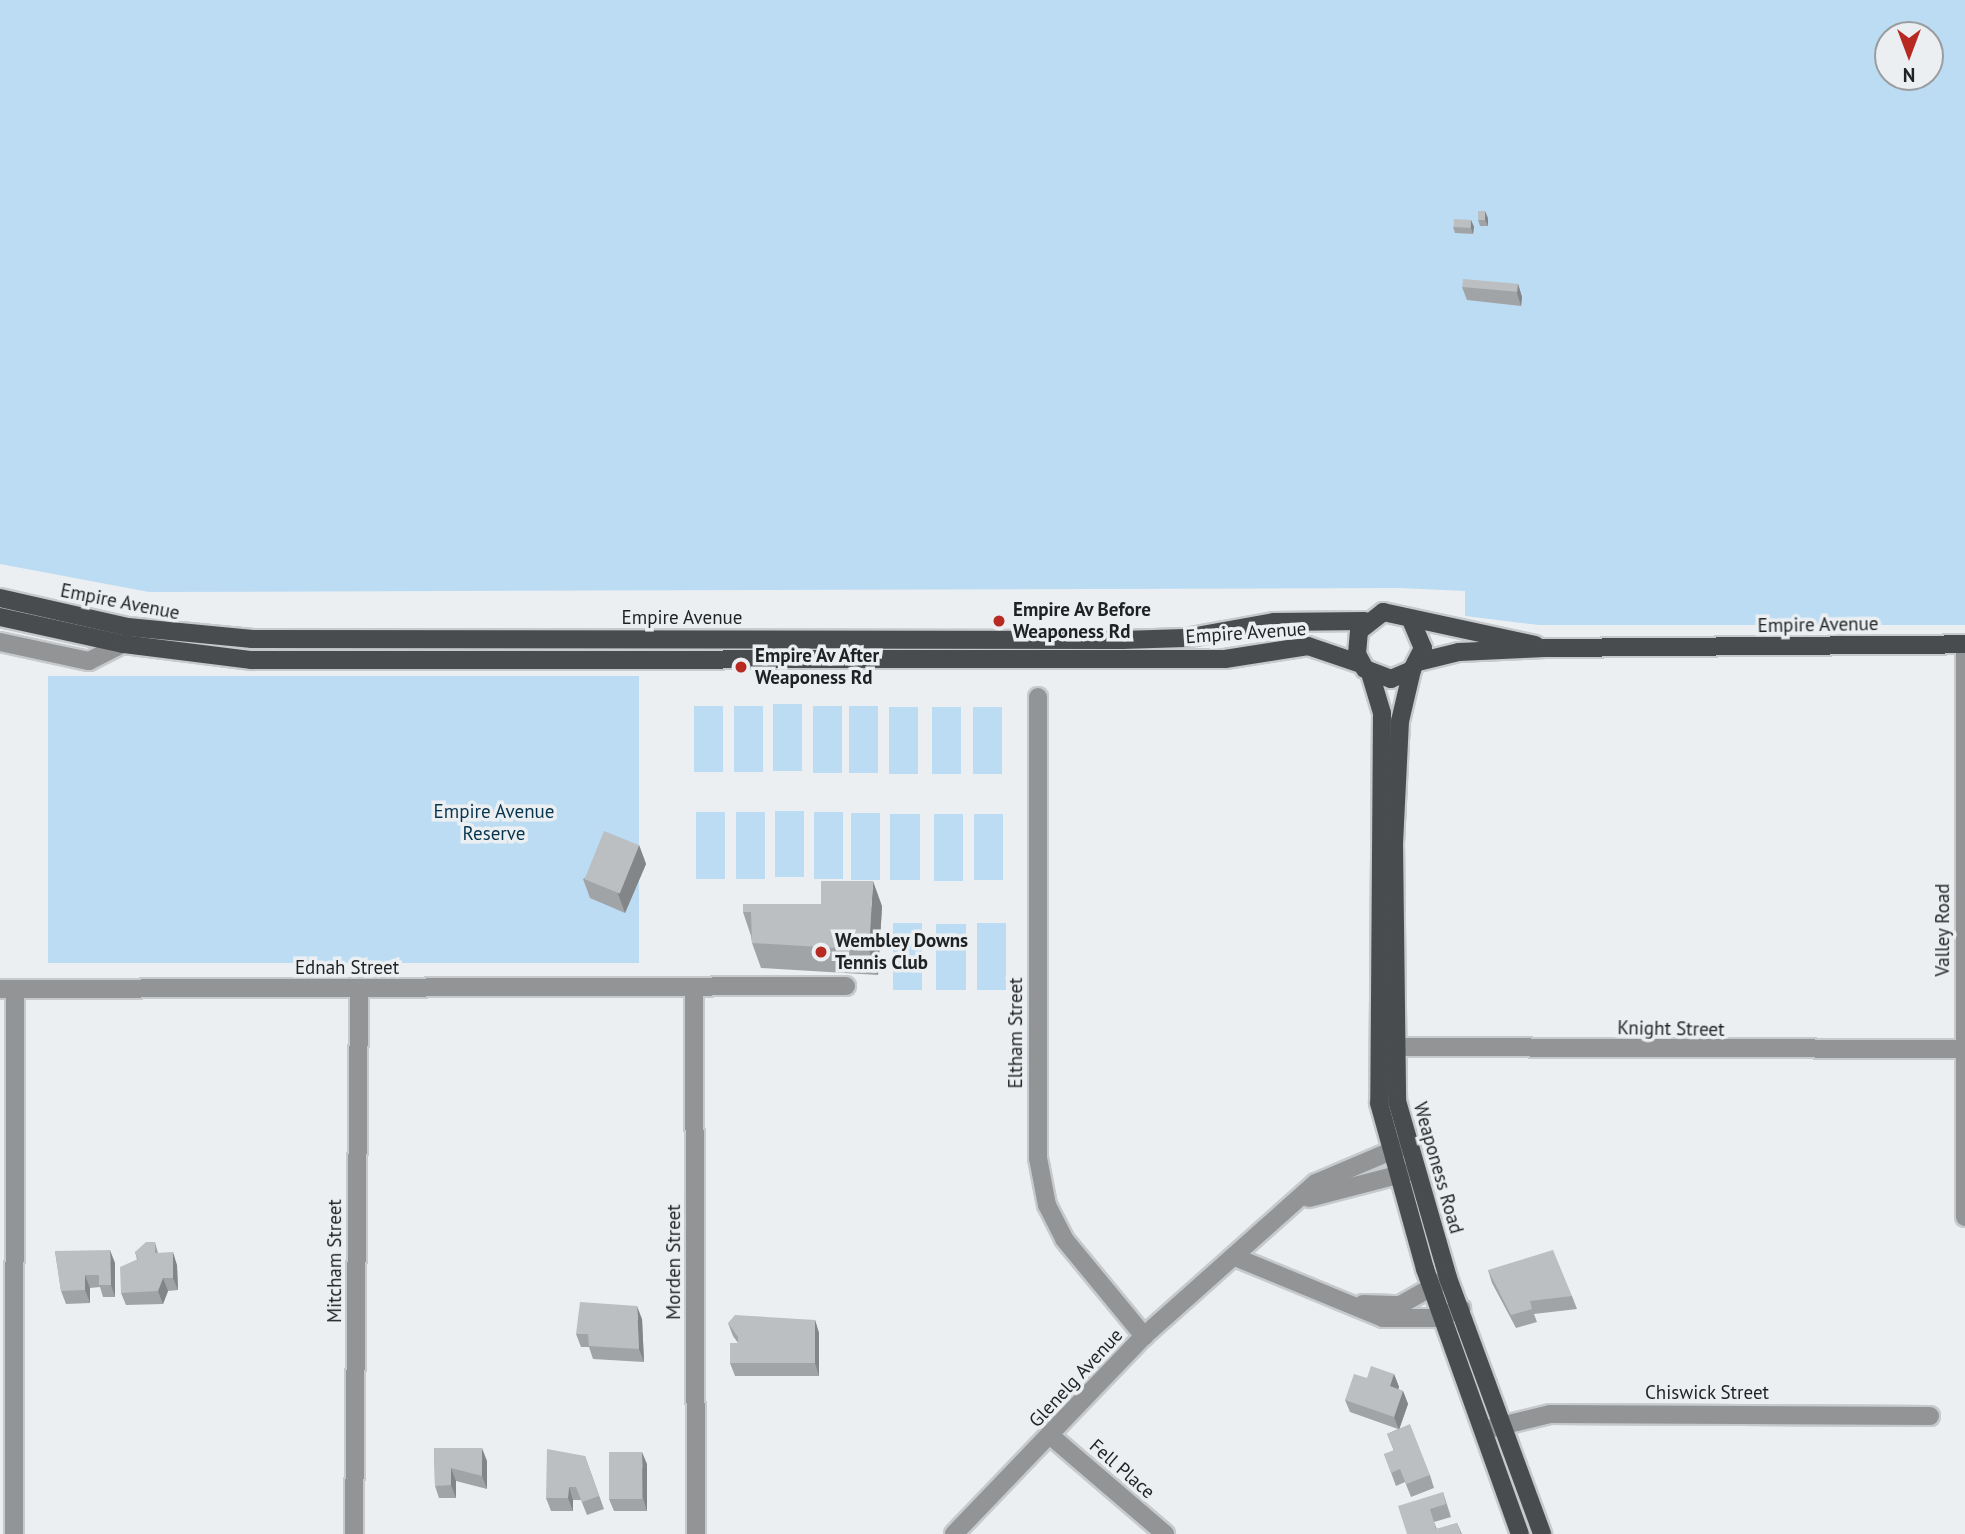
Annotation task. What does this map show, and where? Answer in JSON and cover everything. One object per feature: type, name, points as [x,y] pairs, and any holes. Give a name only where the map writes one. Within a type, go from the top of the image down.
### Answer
[{"type":"main road","name":"Empire Avenue","points":[[0,598],[176,635],[251,639],[1122,640],[1185,638],[1274,622],[1365,621],[1383,612],[1545,648]]},
{"type":"main road","name":"Empire Avenue","points":[[0,617],[122,644],[251,660],[1225,659],[1308,646],[1391,679],[1415,666],[1459,652],[1545,648],[1965,644]]},
{"type":"main road","points":[[1411,620],[1423,648],[1415,666]]},
{"type":"main road","points":[[1365,621],[1356,642],[1365,668]]},
{"type":"main road","name":"Weaponess Road","points":[[1415,666],[1398,747],[1385,1047],[1406,1144],[1448,1278],[1506,1422],[1542,1534]]},
{"type":"main road","name":"Weaponess Road","points":[[1365,668],[1382,713],[1388,1152],[1431,1284],[1486,1430],[1520,1534]]},
{"type":"street","points":[[0,642],[89,661],[122,644]]},
{"type":"street","name":"Valley Road","points":[[1965,644],[1965,1217]]},
{"type":"street","name":"Eltham Street","points":[[1038,697],[1038,1158],[1047,1205],[1064,1239],[1144,1336]]},
{"type":"street","name":"Ednah Street","points":[[8,989],[694,989],[846,986]]},
{"type":"street","points":[[8,989],[14,1534]]},
{"type":"street","name":"Mitcham Street","points":[[354,1534],[359,989]]},
{"type":"street","name":"Morden Street","points":[[694,989],[696,1534]]},
{"type":"street","name":"Knight Street","points":[[1385,1047],[1965,1049]]},
{"type":"street","name":"Glenelg Avenue","points":[[954,1534],[1052,1437],[1144,1336],[1296,1204],[1316,1183],[1406,1144]]},
{"type":"street","name":"Glenelg Avenue","points":[[1296,1204],[1344,1186],[1396,1177],[1415,1170]]},
{"type":"street","points":[[1235,1257],[1399,1321],[1442,1315],[1461,1308]]},
{"type":"street","points":[[1349,1302],[1400,1305],[1431,1284],[1448,1278]]},
{"type":"street","name":"Chiswick Street","points":[[1486,1430],[1506,1422],[1550,1414],[1930,1416]]},
{"type":"street","name":"Fell Place","points":[[1052,1437],[1166,1534]]},
{"type":"green space","points":[[0,0],[1965,0],[1965,625],[1539,625],[1465,616],[1465,591],[1399,588],[149,592],[0,564]]},
{"type":"green space","name":"Empire Avenue Reserve","points":[[48,676],[639,676],[639,963],[48,963]]},
{"type":"green space","points":[[773,704],[802,704],[802,771],[773,771]]},
{"type":"green space","points":[[694,706],[723,706],[723,772],[694,772]]},
{"type":"green space","points":[[734,706],[763,706],[763,772],[734,772]]},
{"type":"green space","points":[[813,706],[842,706],[842,773],[813,773]]},
{"type":"green space","points":[[849,706],[878,706],[878,773],[849,773]]},
{"type":"green space","points":[[889,707],[918,707],[918,774],[889,774]]},
{"type":"green space","points":[[932,707],[961,707],[961,774],[932,774]]},
{"type":"green space","points":[[973,707],[1002,707],[1002,774],[973,774]]},
{"type":"green space","points":[[775,811],[804,811],[804,877],[775,877]]},
{"type":"green space","points":[[696,812],[725,812],[725,879],[696,879]]},
{"type":"green space","points":[[736,812],[765,812],[765,879],[736,879]]},
{"type":"green space","points":[[814,812],[843,812],[843,879],[814,879]]},
{"type":"green space","points":[[851,813],[880,813],[880,880],[851,880]]},
{"type":"green space","points":[[890,814],[920,814],[920,880],[890,880]]},
{"type":"green space","points":[[934,814],[963,814],[963,881],[934,881]]},
{"type":"green space","points":[[974,814],[1003,814],[1003,880],[974,880]]},
{"type":"green space","points":[[893,923],[922,923],[922,990],[893,990]]},
{"type":"green space","points":[[977,923],[1006,923],[1006,990],[977,990]]},
{"type":"green space","points":[[936,924],[966,924],[966,990],[936,990]]},
{"type":"building","points":[[1478,211],[1485,211],[1485,220],[1478,220]]},
{"type":"building","points":[[1454,219],[1471,220],[1471,228],[1454,227]]},
{"type":"building","points":[[1463,279],[1518,284],[1517,292],[1462,287]]},
{"type":"building","points":[[604,831],[639,845],[620,893],[585,879]]},
{"type":"building","points":[[821,881],[873,881],[869,950],[752,943],[751,912],[743,912],[743,904],[821,904]]},
{"type":"building","points":[[146,1242],[155,1242],[155,1253],[173,1252],[173,1278],[163,1278],[158,1291],[121,1293],[120,1267],[138,1259],[135,1252]]},
{"type":"building","points":[[110,1250],[111,1285],[99,1285],[99,1275],[85,1275],[85,1290],[61,1291],[55,1251]]},
{"type":"building","points":[[1553,1250],[1572,1296],[1530,1301],[1532,1309],[1511,1315],[1488,1270]]},
{"type":"building","points":[[580,1302],[637,1306],[639,1349],[589,1346],[588,1334],[576,1334]]},
{"type":"building","points":[[735,1315],[815,1320],[815,1363],[730,1363],[730,1343],[738,1343],[738,1337],[728,1323]]},
{"type":"building","points":[[1371,1366],[1394,1374],[1390,1386],[1403,1391],[1394,1417],[1345,1400],[1354,1374],[1367,1378]]},
{"type":"building","points":[[1410,1424],[1430,1475],[1406,1484],[1400,1469],[1391,1473],[1384,1454],[1394,1450],[1387,1434]]},
{"type":"building","points":[[434,1448],[482,1448],[482,1476],[451,1468],[451,1485],[435,1486]]},
{"type":"building","points":[[547,1449],[585,1456],[599,1496],[582,1502],[576,1487],[569,1487],[568,1498],[546,1498]]},
{"type":"building","points":[[609,1452],[642,1452],[642,1499],[609,1499]]},
{"type":"building","points":[[1443,1492],[1446,1504],[1430,1509],[1436,1529],[1457,1523],[1461,1534],[1407,1534],[1398,1506]]},
{"type":"place","name":"Empire Av Before Weaponess Rd","points":[[999,621]]},
{"type":"place","name":"Empire Av After Weaponess Rd","points":[[741,667]]},
{"type":"place","name":"Wembley Downs Tennis Club","points":[[821,952]]}]
